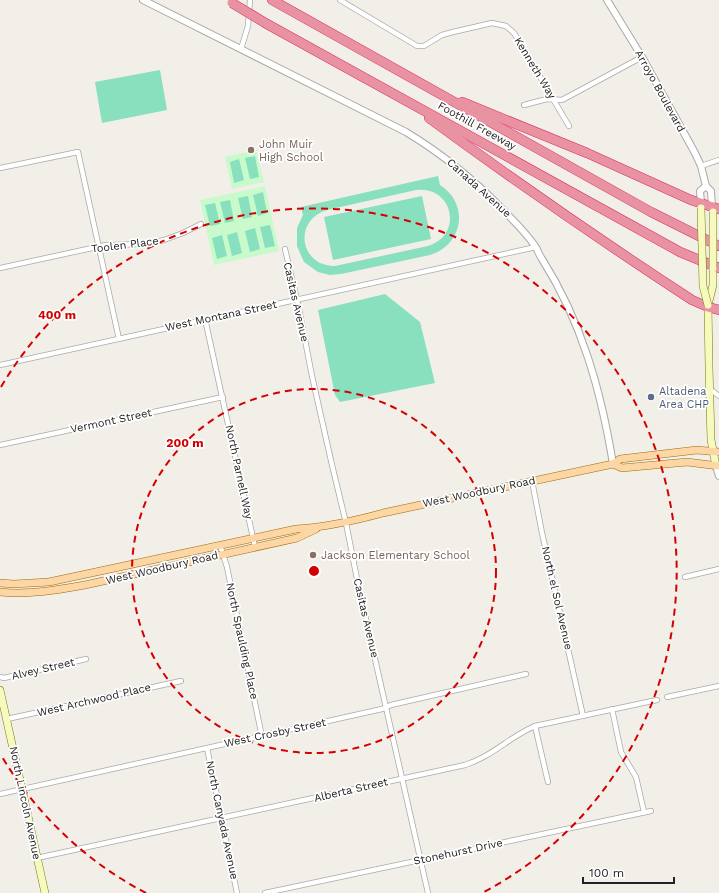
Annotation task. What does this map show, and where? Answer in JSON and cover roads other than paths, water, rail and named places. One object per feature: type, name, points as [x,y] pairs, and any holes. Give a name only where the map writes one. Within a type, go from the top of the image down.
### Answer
[{"type":"highway","name":"Foothill Freeway","points":[[272,0],[420,84],[652,212],[719,246]]},
{"type":"highway","name":"Foothill Freeway","points":[[229,2],[680,252],[719,268]]},
{"type":"highway","points":[[420,84],[587,153],[700,206],[715,210]]},
{"type":"highway","points":[[398,95],[563,214],[691,299],[719,310]]},
{"type":"main road","points":[[700,206],[703,286],[708,306],[710,429],[718,466]]},
{"type":"main road","name":"Arroyo Boulevard","points":[[708,306],[712,285],[715,210]]},
{"type":"main road","name":"West Woodbury Road","points":[[0,583],[14,584],[49,582],[296,529],[322,527],[346,522],[390,511],[612,464],[620,459],[697,450],[716,452]]},
{"type":"main road","name":"West Woodbury Road","points":[[612,464],[622,468],[687,462],[718,466]]},
{"type":"main road","name":"West Woodbury Road","points":[[0,592],[16,593],[52,591],[85,585],[297,538],[322,527]]},
{"type":"main road","name":"North Lincoln Avenue","points":[[0,690],[45,893]]},
{"type":"street","name":"Canada Avenue","points":[[143,0],[406,132],[451,162],[489,195],[536,247],[562,292],[579,329],[596,385],[610,446],[612,464]]},
{"type":"street","points":[[241,49],[248,26],[250,0]]},
{"type":"street","name":"Kenneth Way","points":[[340,0],[416,46],[424,46],[442,35],[492,23],[506,26],[514,34],[569,126]]},
{"type":"street","name":"Arroyo Boulevard","points":[[607,0],[642,57],[701,166],[706,186],[711,191],[715,210]]},
{"type":"street","points":[[524,105],[547,99],[562,100],[642,57]]},
{"type":"street","points":[[0,168],[78,152],[118,338]]},
{"type":"street","points":[[701,166],[719,160]]},
{"type":"street","points":[[700,206],[700,191],[706,186]]},
{"type":"street","name":"Toolen Place","points":[[0,268],[106,245],[130,245],[151,242],[183,233],[201,224]]},
{"type":"street","name":"West Montana Street","points":[[0,365],[536,247]]},
{"type":"street","name":"Casitas Avenue","points":[[284,249],[297,299],[332,465],[346,522],[358,584],[428,893]]},
{"type":"street","name":"North Parnell Way","points":[[205,319],[255,547]]},
{"type":"street","points":[[710,390],[719,396]]},
{"type":"street","name":"Vermont Street","points":[[0,445],[223,397]]},
{"type":"street","points":[[718,466],[719,476]]},
{"type":"street","name":"North el Sol Avenue","points":[[532,481],[542,533],[583,716]]},
{"type":"street","name":"North Spaulding Place","points":[[220,546],[224,554],[262,737]]},
{"type":"street","points":[[685,577],[719,569]]},
{"type":"street","name":"Alvey Street","points":[[0,677],[4,678],[86,660]]},
{"type":"street","name":"West Crosby Street","points":[[0,794],[262,737],[526,674]]},
{"type":"street","name":"West Archwood Place","points":[[7,719],[181,681]]},
{"type":"street","points":[[667,697],[719,686]]},
{"type":"street","name":"Alberta Street","points":[[37,858],[465,765],[478,761],[489,755],[522,731],[535,726],[657,700]]},
{"type":"street","points":[[612,709],[621,752],[636,777],[644,812]]},
{"type":"street","points":[[535,726],[548,782]]},
{"type":"street","name":"North Canyada Avenue","points":[[206,748],[237,893]]},
{"type":"street","name":"Stonehurst Drive","points":[[266,893],[652,811]]},
{"type":"place","name":"John Muir High School","points":[[251,150]]},
{"type":"place","name":"Altadena Area CHP","points":[[651,397]]},
{"type":"place","name":"Jackson Elementary School","points":[[313,555]]}]
